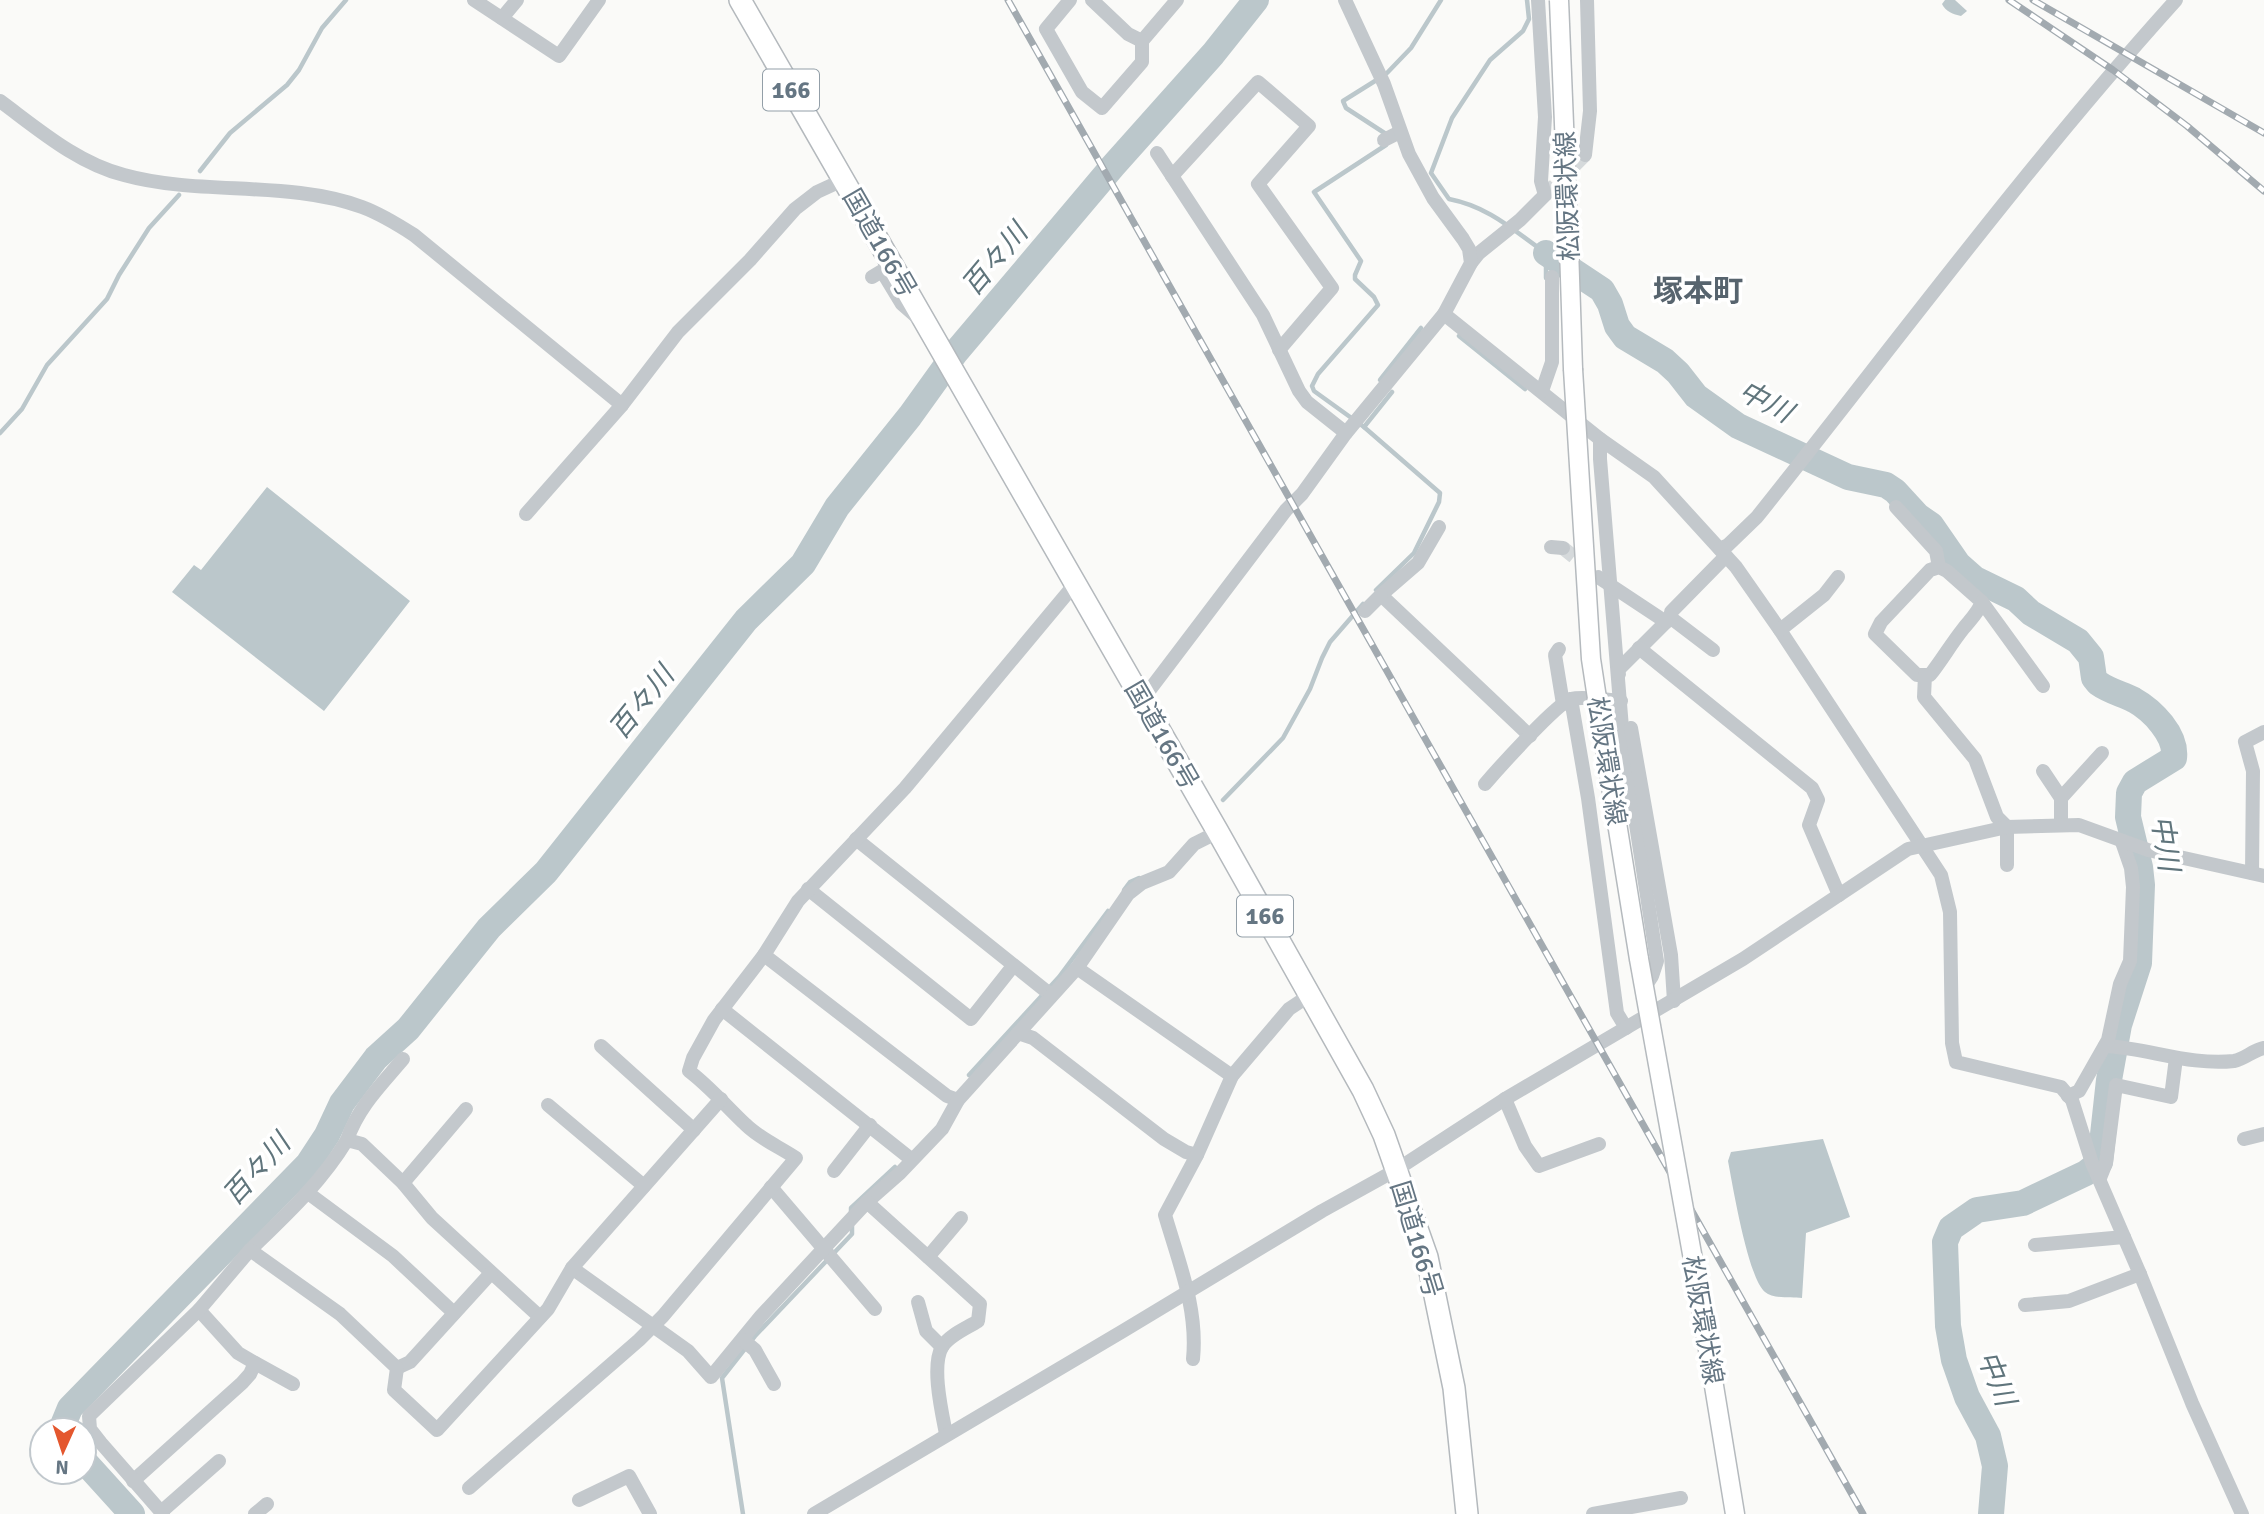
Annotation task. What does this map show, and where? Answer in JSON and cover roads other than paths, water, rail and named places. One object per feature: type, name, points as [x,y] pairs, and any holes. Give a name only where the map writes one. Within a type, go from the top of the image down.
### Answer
[{"type":"highway","name":"国道166号","points":[[740,0],[1218,831],[1363,1090],[1384,1135],[1427,1257],[1454,1388],[1467,1514]]},
{"type":"main road","name":"松阪環状線","points":[[1559,0],[1577,448],[1591,659],[1644,988],[1696,1276],[1735,1514]]},
{"type":"street","points":[[474,0],[559,56],[599,0]]},
{"type":"street","points":[[502,18],[517,0]]},
{"type":"street","points":[[1070,0],[1046,29],[1082,92],[1102,108],[1142,62],[1142,41],[1177,0]]},
{"type":"street","points":[[1092,0],[1128,34],[1142,41]]},
{"type":"street","points":[[1345,0],[1384,84],[1391,136],[1409,154],[1433,198],[1469,249],[1471,263]]},
{"type":"street","points":[[1142,700],[1286,510],[1302,494],[1353,425],[1444,314],[1471,263],[1545,194],[1541,181],[1545,117],[1538,0]]},
{"type":"street","points":[[1585,155],[1590,111],[1587,0]]},
{"type":"street","points":[[1618,670],[1668,620],[1671,612],[1728,545],[1756,517],[2039,158],[2176,0]]},
{"type":"street","points":[[1172,176],[1258,82],[1308,126],[1258,184],[1332,288],[1279,350]]},
{"type":"street","points":[[0,101],[88,161],[121,174],[155,182],[319,197],[350,203],[378,213],[414,235],[622,405]]},
{"type":"street","points":[[1157,153],[1263,314],[1293,382],[1307,402],[1353,425]]},
{"type":"street","points":[[526,514],[622,405],[678,332],[750,260],[795,209],[817,192],[843,180]]},
{"type":"street","points":[[872,277],[882,271],[902,304],[928,326]]},
{"type":"street","points":[[1542,391],[1552,362],[1552,277]]},
{"type":"street","points":[[1444,314],[1600,439],[1654,477],[1723,552],[1780,630],[1923,845],[1941,875],[1950,912],[1952,1043],[1956,1062],[2062,1087],[2068,1096],[2096,1172],[2192,1403],[2242,1514]]},
{"type":"street","points":[[1600,439],[1604,581],[1671,955],[1674,1001]]},
{"type":"street","points":[[1896,507],[1936,551],[1939,567]]},
{"type":"street","points":[[1366,611],[1418,563],[1439,527]]},
{"type":"street","points":[[1982,602],[1978,612],[1930,675],[1917,675],[1875,634],[1881,622],[1930,570],[1939,567],[1982,602],[2043,686]]},
{"type":"street","points":[[1780,630],[1825,595],[1838,578]]},
{"type":"street","points":[[1604,581],[1713,650]]},
{"type":"street","points":[[469,1488],[653,1326],[796,1158],[760,1137],[689,1071],[693,1058],[722,1009],[764,955],[798,901],[905,788],[1075,584]]},
{"type":"street","points":[[1381,595],[1530,736]]},
{"type":"street","points":[[1559,649],[1555,655],[1588,798],[1618,1013],[1626,1028]]},
{"type":"street","points":[[1639,649],[1812,788],[1818,800],[1809,825],[1839,895]]},
{"type":"street","points":[[1618,670],[1623,740],[1657,961],[1644,988]]},
{"type":"street","points":[[1925,675],[1924,697],[1975,759],[1997,817],[2007,827],[2007,865]]},
{"type":"street","points":[[1485,785],[1530,736],[1567,702],[1621,701]]},
{"type":"street","points":[[814,1514],[1322,1210],[1396,1170],[1505,1099],[1743,959],[1908,849],[2007,827],[2061,824],[2090,828],[2148,850],[2258,874],[2253,771],[2245,742],[2264,732]]},
{"type":"street","points":[[2061,798],[2102,753]]},
{"type":"street","points":[[2043,771],[2061,798],[2061,824]]},
{"type":"street","points":[[572,1268],[688,1352],[711,1377],[747,1344],[761,1317],[829,1254],[867,1202],[900,1173],[942,1129],[958,1100],[1018,1032],[1047,991],[1077,968],[1128,894],[1142,883],[1169,872],[1194,844],[1218,831]]},
{"type":"street","points":[[856,839],[1047,991]]},
{"type":"street","points":[[2068,1096],[2079,1090],[2108,1040],[2120,984],[2130,961],[2133,887],[2125,843]]},
{"type":"street","points":[[808,889],[971,1019],[1013,966]]},
{"type":"street","points":[[764,955],[947,1096],[958,1100]]},
{"type":"street","points":[[1077,968],[1232,1076]]},
{"type":"street","points":[[1193,1359],[1195,1336],[1191,1306],[1165,1215],[1197,1155],[1232,1076],[1289,1009],[1310,995]]},
{"type":"street","points":[[722,1009],[911,1159]]},
{"type":"street","points":[[1018,1032],[1033,1038],[1164,1139],[1197,1155]]},
{"type":"street","points":[[601,1046],[694,1130]]},
{"type":"street","points":[[2105,1046],[2176,1058],[2239,1060],[2264,1048]]},
{"type":"street","points":[[2096,1172],[2106,1163],[2116,1085],[2171,1097],[2176,1058]]},
{"type":"street","points":[[219,1461],[162,1513],[90,1429],[89,1416],[199,1310],[250,1250],[308,1193],[347,1140],[353,1121],[362,1108],[404,1059]]},
{"type":"street","points":[[397,1368],[394,1390],[437,1430],[548,1309],[572,1268],[722,1099]]},
{"type":"street","points":[[1505,1099],[1525,1146],[1539,1166],[1599,1144]]},
{"type":"street","points":[[548,1105],[644,1186]]},
{"type":"street","points":[[403,1184],[466,1109]]},
{"type":"street","points":[[834,1171],[870,1125]]},
{"type":"street","points":[[2244,1139],[2264,1134]]},
{"type":"street","points":[[347,1140],[362,1144],[403,1184],[432,1218],[540,1317]]},
{"type":"street","points":[[771,1187],[875,1309]]},
{"type":"street","points":[[308,1193],[393,1256],[454,1313]]},
{"type":"street","points":[[867,1202],[980,1304],[978,1321],[952,1337],[942,1348],[938,1367],[940,1404],[946,1434]]},
{"type":"street","points":[[928,1256],[961,1218]]},
{"type":"street","points":[[2035,1245],[2124,1237]]},
{"type":"street","points":[[250,1250],[340,1314],[397,1368]]},
{"type":"street","points":[[397,1368],[410,1362],[491,1273]]},
{"type":"street","points":[[2025,1305],[2069,1301],[2140,1274]]},
{"type":"street","points":[[918,1302],[926,1332],[942,1348]]},
{"type":"street","points":[[199,1310],[238,1353],[293,1384]]},
{"type":"street","points":[[747,1344],[774,1384]]},
{"type":"street","points":[[133,1481],[242,1383],[255,1363]]},
{"type":"street","points":[[579,1500],[629,1476],[650,1514]]},
{"type":"street","points":[[1593,1514],[1682,1498]]},
{"type":"street","points":[[255,1514],[267,1504]]},
{"type":"waterway","points":[[200,171],[230,133],[287,85],[299,70],[322,28],[346,0]]},
{"type":"waterway","name":"百々川","points":[[67,1416],[70,1408],[308,1164],[327,1135],[342,1103],[376,1058],[408,1029],[489,928],[546,872],[746,620],[803,564],[837,507],[910,416],[956,352],[1113,166],[1213,54],[1256,0]]},
{"type":"waterway","points":[[1387,73],[1411,48],[1441,0]]},
{"type":"waterway","points":[[1527,0],[1529,19],[1523,31],[1490,60],[1452,118],[1431,173],[1449,199],[1489,214],[1546,253],[1546,278]]},
{"type":"waterway","points":[[1375,81],[1343,101],[1346,108],[1386,134]]},
{"type":"waterway","points":[[1364,427],[1314,391],[1312,386],[1318,374],[1378,305],[1374,297],[1355,279],[1361,261],[1314,192],[1386,145]]},
{"type":"waterway","points":[[0,433],[22,409],[47,365],[107,299],[149,228],[179,195]]},
{"type":"waterway","name":"中川","points":[[1546,253],[1602,290],[1617,326],[1625,337],[1665,361],[1696,396],[1738,426],[1848,477],[1886,485],[1895,491],[1918,516],[1931,525],[1958,564],[1975,579],[2016,599],[2031,613],[2078,641],[2091,657],[2094,678],[2098,683],[2134,700],[2148,710],[2162,724],[2172,741],[2174,758],[2135,782],[2129,793],[2128,817],[2142,885],[2139,963],[2119,1025],[2109,1080],[2100,1162],[2086,1173],[2023,1203],[1977,1210],[1951,1228],[1945,1242],[1948,1326],[1954,1360],[1967,1397],[1988,1436],[1995,1466],[1991,1514]]},
{"type":"waterway","points":[[1380,380],[1421,328]]},
{"type":"waterway","points":[[1459,336],[1525,389]]},
{"type":"waterway","points":[[1376,590],[1414,553],[1439,502],[1440,493],[1364,427],[1392,392]]},
{"type":"waterway","points":[[1223,800],[1283,738],[1310,689],[1330,642],[1363,604]]},
{"type":"waterway","points":[[1124,890],[1130,882],[1139,878]]},
{"type":"waterway","points":[[969,1075],[1059,977],[1108,911]]},
{"type":"waterway","points":[[851,1214],[851,1208],[895,1167]]},
{"type":"waterway","points":[[743,1514],[722,1378],[755,1336],[852,1234],[852,1226]]},
{"type":"waterway","name":"百々川","points":[[98,1476],[132,1514]]},
{"type":"tunnel","points":[[1545,195],[1585,155]]},
{"type":"tunnel","points":[[1563,548],[1589,569]]},
{"type":"railway","points":[[1008,0],[1863,1514]]},
{"type":"railway","points":[[2009,0],[2113,70],[2187,126],[2264,191]]},
{"type":"railway","points":[[2033,0],[2264,133]]},
{"type":"district","name":"塚本町","points":[[1698,291]]}]
